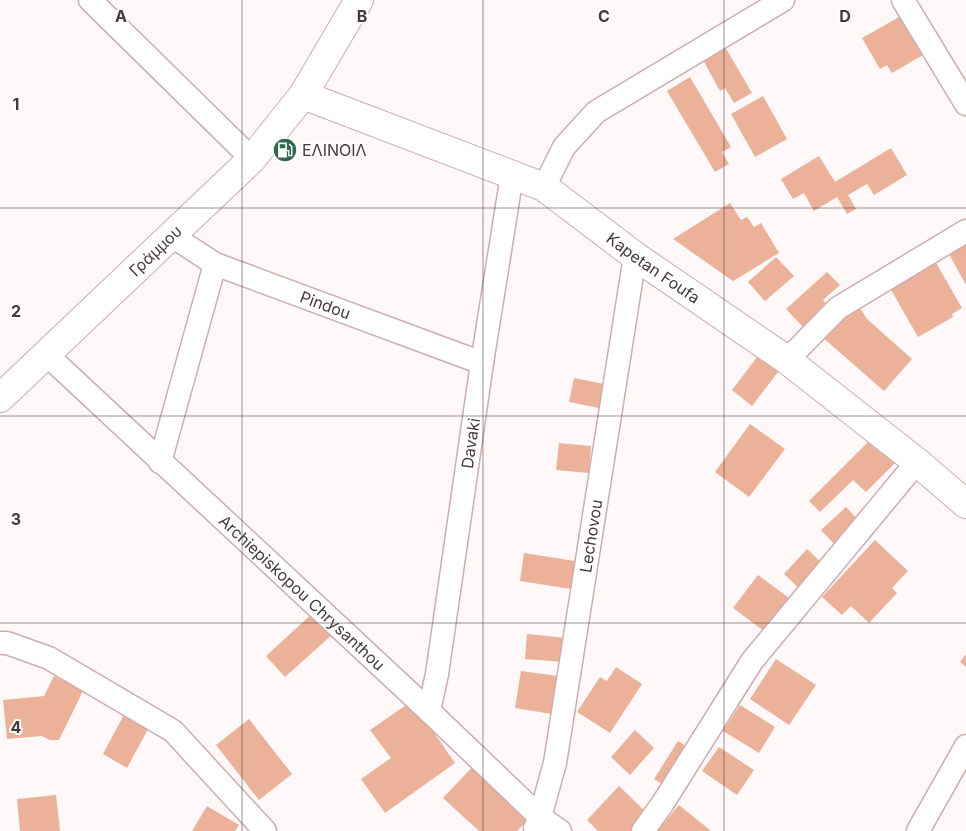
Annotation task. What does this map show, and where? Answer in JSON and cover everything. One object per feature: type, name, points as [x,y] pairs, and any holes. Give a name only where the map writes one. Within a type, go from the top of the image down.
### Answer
[{"type":"street","points":[[90,0],[252,160]]},
{"type":"street","name":"Γράμμου","points":[[0,398],[252,160],[303,95],[359,0]]},
{"type":"street","points":[[544,187],[564,147],[596,112],[783,0]]},
{"type":"street","points":[[903,0],[966,104]]},
{"type":"street","name":"Kapetan Foufa","points":[[303,95],[544,187],[635,256],[787,360],[918,462],[966,504]]},
{"type":"street","name":"Davaki","points":[[429,711],[437,674],[482,363],[512,174]]},
{"type":"street","points":[[787,360],[838,308],[966,231]]},
{"type":"street","name":"Pindou","points":[[172,236],[215,264],[482,363]]},
{"type":"street","name":"Lechovou","points":[[537,824],[555,763],[635,256]]},
{"type":"street","points":[[160,462],[215,264]]},
{"type":"street","name":"Archiepiskopou Chrysanthou","points":[[46,354],[429,711],[537,824],[560,831]]},
{"type":"street","points":[[643,831],[663,803],[752,661],[918,462]]},
{"type":"street","points":[[0,643],[7,643],[49,658],[173,731],[265,831]]},
{"type":"street","points":[[918,831],[966,746]]},
{"type":"building","points":[[901,16],[923,55],[892,73],[887,65],[880,69],[862,38]]},
{"type":"building","points":[[724,45],[752,93],[734,103],[725,88],[720,91],[702,58]]},
{"type":"building","points":[[690,77],[731,147],[722,152],[729,164],[715,172],[667,91]]},
{"type":"building","points":[[763,96],[787,139],[755,157],[731,114]]},
{"type":"building","points":[[891,148],[907,175],[874,195],[867,184],[848,195],[856,209],[847,214],[837,197],[814,211],[804,193],[793,199],[781,179],[819,156],[835,182]]},
{"type":"building","points":[[730,203],[741,220],[747,217],[754,227],[761,223],[779,253],[733,281],[673,239]]},
{"type":"building","points":[[966,244],[966,285],[949,254]]},
{"type":"building","points":[[776,257],[794,276],[765,301],[748,282]]},
{"type":"building","points":[[935,261],[962,308],[952,314],[953,317],[918,337],[890,288]]},
{"type":"building","points":[[827,272],[840,285],[823,300],[827,305],[803,327],[786,309]]},
{"type":"building","points":[[860,308],[867,319],[912,359],[884,391],[821,336],[826,330]]},
{"type":"building","points":[[758,356],[778,372],[752,406],[732,390]]},
{"type":"building","points":[[574,378],[604,384],[599,408],[569,402]]},
{"type":"building","points":[[750,424],[785,449],[749,497],[715,472]]},
{"type":"building","points":[[872,438],[896,462],[866,492],[853,480],[820,512],[809,501]]},
{"type":"building","points":[[559,443],[591,446],[589,473],[556,470]]},
{"type":"building","points":[[846,507],[861,523],[836,546],[821,530]]},
{"type":"building","points":[[875,540],[908,571],[892,588],[897,593],[869,623],[851,606],[842,615],[822,597]]},
{"type":"building","points":[[807,549],[826,567],[803,592],[784,574]]},
{"type":"building","points":[[524,553],[575,561],[571,589],[520,581]]},
{"type":"building","points":[[758,575],[793,601],[768,634],[733,608]]},
{"type":"building","points":[[314,612],[334,633],[285,677],[266,656]]},
{"type":"building","points":[[527,634],[566,638],[564,662],[525,659]]},
{"type":"building","points":[[966,654],[966,667],[960,662]]},
{"type":"building","points":[[776,659],[816,685],[789,725],[750,699]]},
{"type":"building","points":[[616,667],[642,684],[610,733],[577,712],[600,677],[607,681]]},
{"type":"building","points":[[521,671],[558,676],[552,714],[515,708]]},
{"type":"building","points":[[54,676],[83,691],[59,740],[50,740],[42,736],[7,739],[3,700],[44,696]]},
{"type":"building","points":[[412,701],[455,763],[385,813],[361,779],[391,758],[370,730]]},
{"type":"building","points":[[740,705],[775,727],[759,753],[723,731]]},
{"type":"building","points":[[128,707],[153,720],[127,768],[103,754]]},
{"type":"building","points":[[249,719],[292,774],[259,800],[216,745]]},
{"type":"building","points":[[635,730],[654,748],[630,775],[611,757]]},
{"type":"building","points":[[678,741],[694,751],[670,789],[654,779]]},
{"type":"building","points":[[719,747],[754,770],[737,795],[702,771]]},
{"type":"building","points":[[477,762],[533,815],[517,831],[479,831],[443,798]]},
{"type":"building","points":[[619,786],[648,814],[632,831],[598,831],[587,820]]},
{"type":"building","points":[[56,795],[60,831],[20,831],[17,799]]},
{"type":"building","points":[[679,805],[711,831],[657,831]]},
{"type":"building","points":[[207,806],[239,825],[235,831],[192,831]]},
{"type":"place","name":"ΕΛΙΝΟΙΛ","points":[[285,150]]}]
